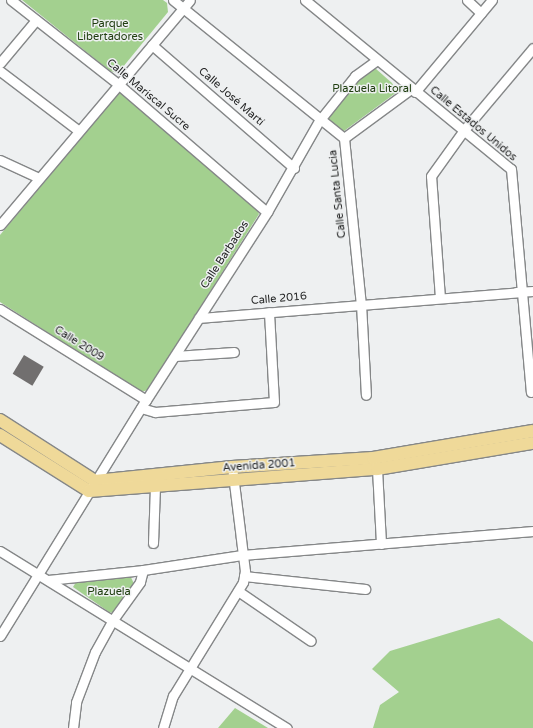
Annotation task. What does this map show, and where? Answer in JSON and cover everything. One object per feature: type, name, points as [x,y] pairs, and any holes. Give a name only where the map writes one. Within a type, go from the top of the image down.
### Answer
[{"type":"main road","points":[[0,420],[92,486]]},
{"type":"main road","name":"Avenida 2001","points":[[92,486],[232,467],[373,458],[533,431]]},
{"type":"main road","points":[[0,435],[92,486]]},
{"type":"main road","name":"Avenida 2001","points":[[92,486],[155,486],[377,469],[533,443]]},
{"type":"street","name":"Calle Mariscal Sucre","points":[[11,0],[118,84],[267,212]]},
{"type":"street","name":"Calle Santa Lucia","points":[[173,0],[319,121],[344,138],[361,304],[366,395]]},
{"type":"street","points":[[0,225],[190,0]]},
{"type":"street","name":"Calle Estados Unidos","points":[[305,0],[510,169],[531,392]]},
{"type":"street","points":[[467,0],[482,13]]},
{"type":"street","points":[[344,138],[413,90],[492,0]]},
{"type":"street","points":[[0,63],[36,20]]},
{"type":"street","name":"Calle José Martí","points":[[152,45],[294,168]]},
{"type":"street","points":[[440,298],[431,176],[464,130],[533,48]]},
{"type":"street","name":"Calle Barbados","points":[[0,636],[146,400],[267,212],[294,168],[319,121],[333,100],[355,76],[377,60]]},
{"type":"street","points":[[0,71],[79,131]]},
{"type":"street","points":[[0,160],[39,178]]},
{"type":"street","name":"Calle 2016","points":[[361,304],[533,291]]},
{"type":"street","name":"Calle 2016","points":[[199,318],[521,292]]},
{"type":"street","name":"Calle 2009","points":[[0,309],[146,400]]},
{"type":"street","points":[[141,408],[155,412],[274,402],[269,312]]},
{"type":"street","points":[[175,356],[234,352]]},
{"type":"street","points":[[163,728],[173,696],[238,591],[244,576],[232,467]]},
{"type":"street","points":[[377,469],[380,544]]},
{"type":"street","points":[[153,543],[155,486]]},
{"type":"street","points":[[48,580],[143,570],[242,555],[533,531]]},
{"type":"street","points":[[0,551],[287,728]]},
{"type":"street","points":[[73,728],[76,702],[84,678],[112,621],[140,582],[143,570]]},
{"type":"street","points":[[244,576],[365,589]]},
{"type":"street","points":[[238,591],[311,641]]},
{"type":"green space","name":"Parque Libertadores","points":[[22,0],[163,0],[167,3],[168,12],[118,73],[110,71]]},
{"type":"green space","name":"Plazuela Litoral","points":[[375,68],[392,83],[397,92],[344,131],[339,130],[328,121],[327,115],[349,86]]},
{"type":"green space","points":[[120,92],[256,208],[259,214],[148,390],[141,392],[0,302],[0,235]]},
{"type":"green space","name":"Plazuela","points":[[130,575],[134,584],[113,613],[109,612],[73,587],[78,579]]},
{"type":"green space","points":[[499,618],[533,642],[533,728],[373,728],[380,705],[399,692],[372,669],[390,651]]},
{"type":"green space","points":[[235,708],[268,728],[218,728]]},
{"type":"building","points":[[24,355],[44,367],[32,386],[13,374]]}]
